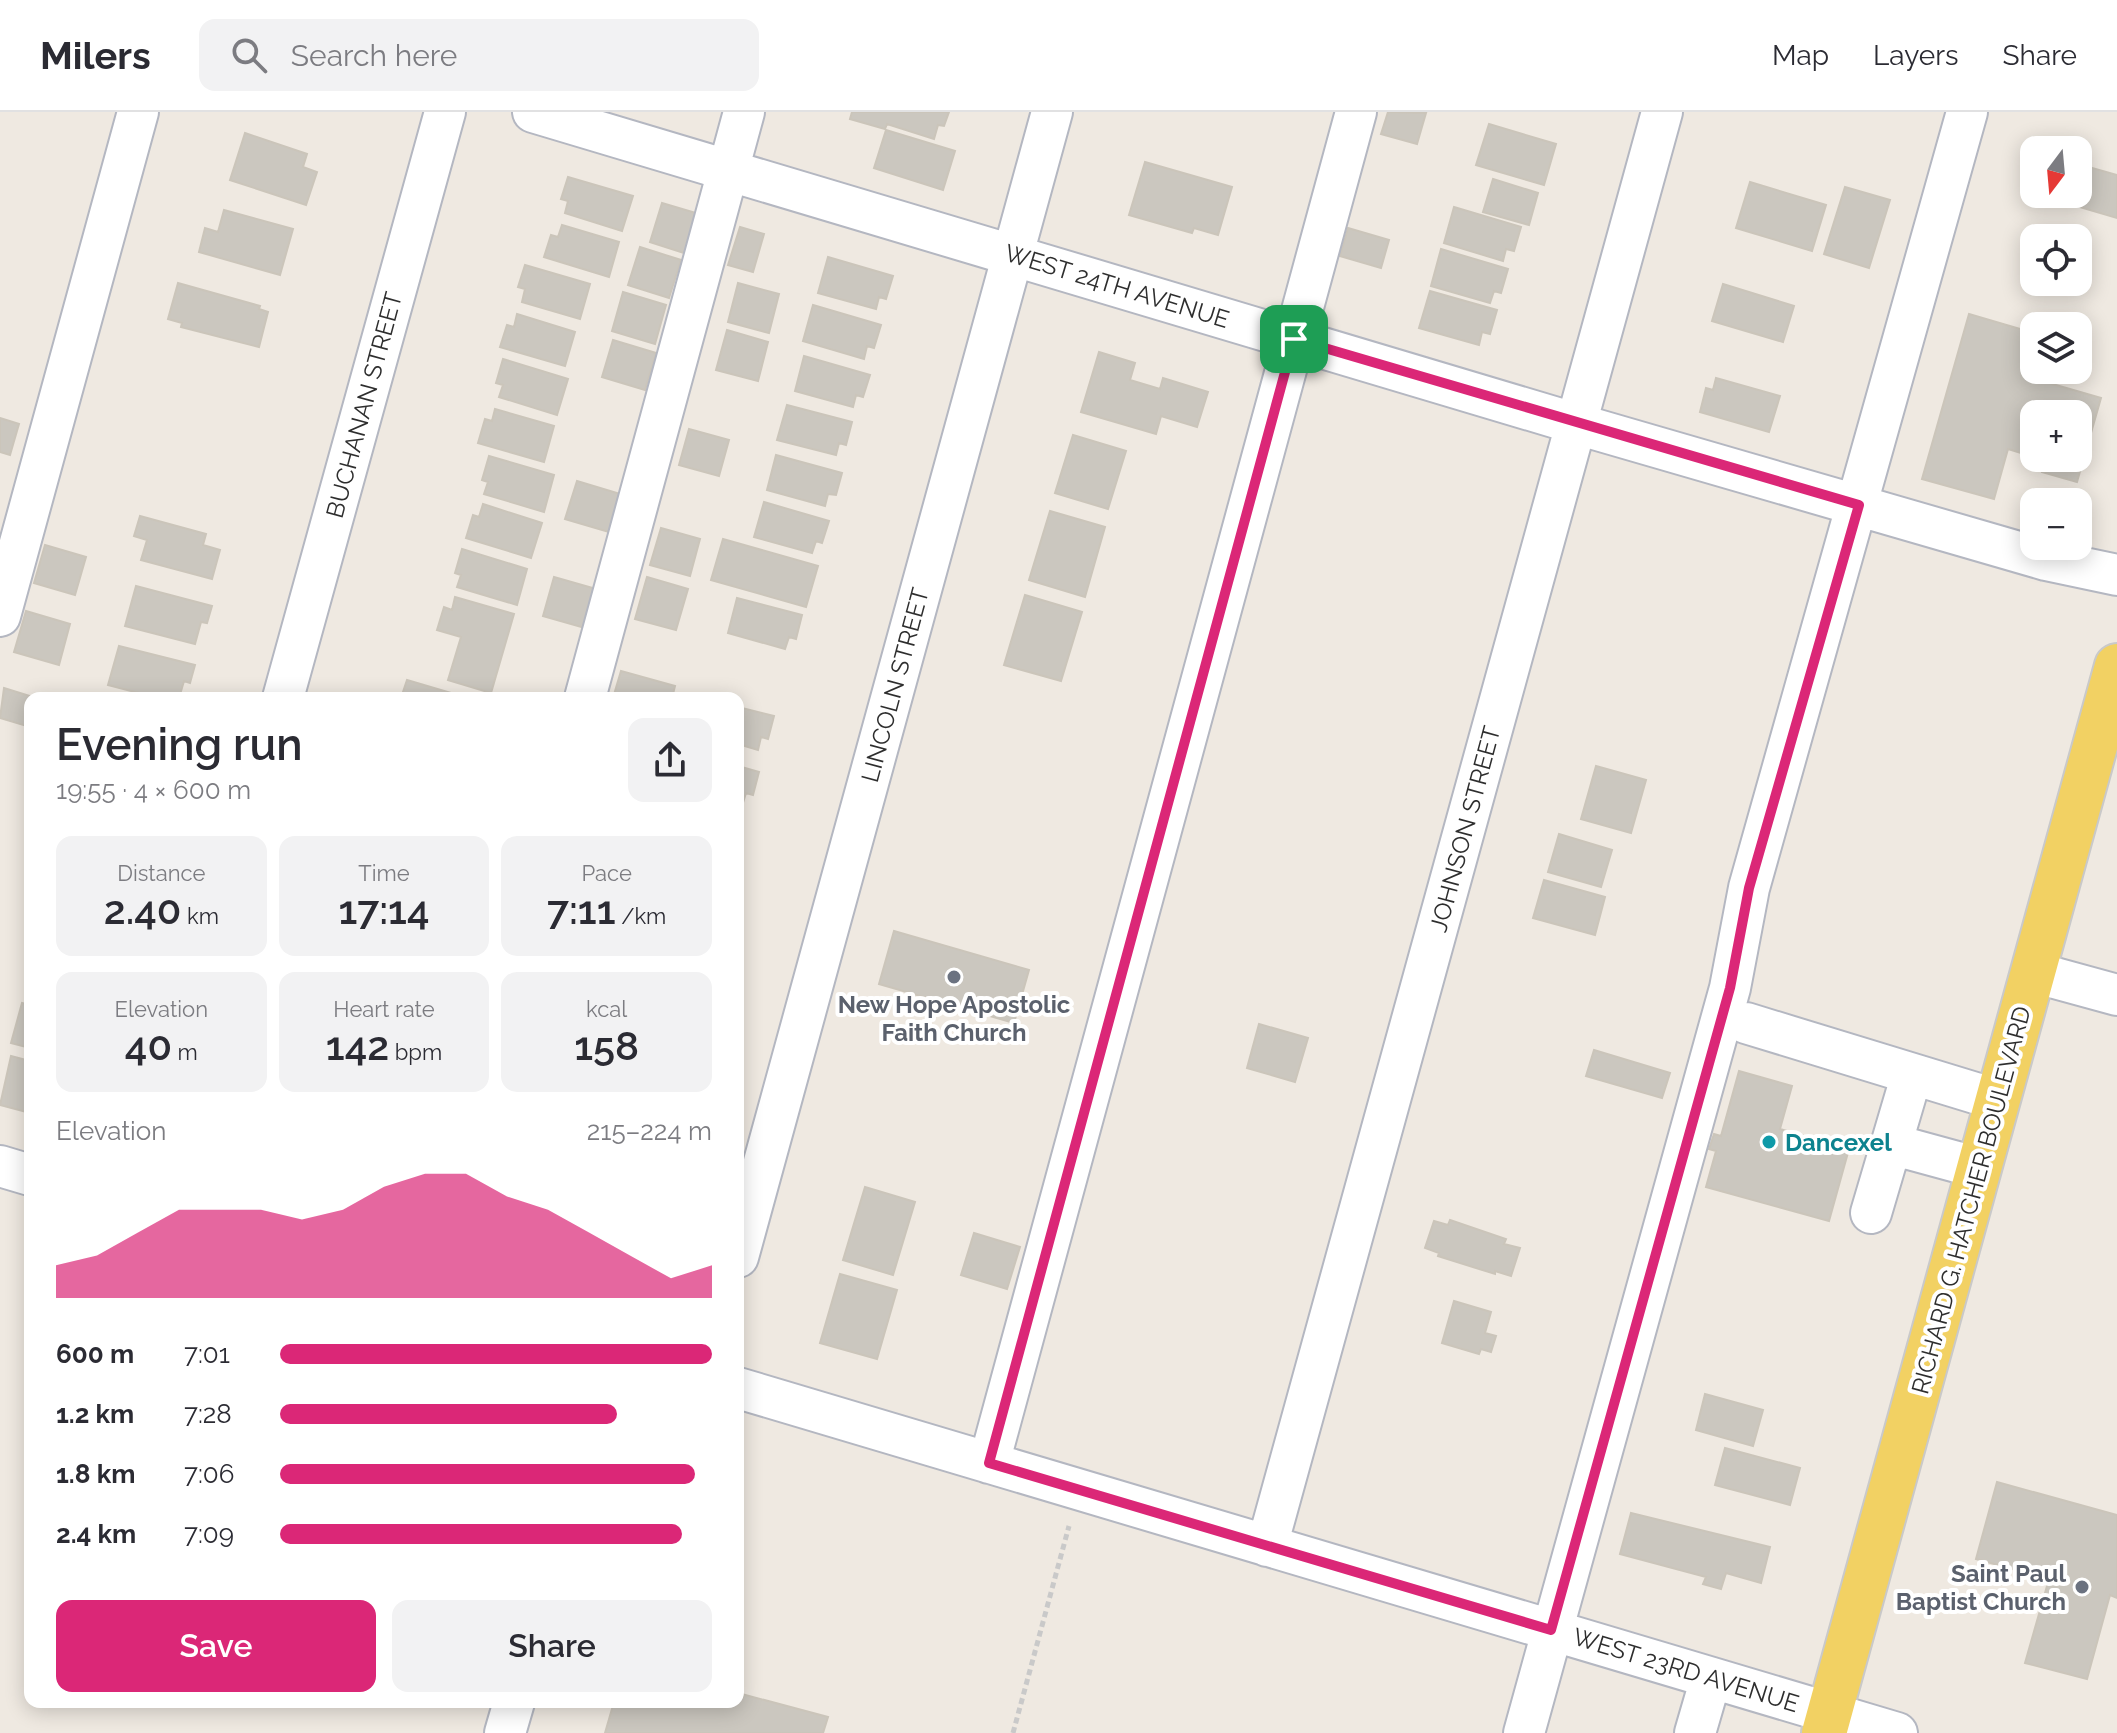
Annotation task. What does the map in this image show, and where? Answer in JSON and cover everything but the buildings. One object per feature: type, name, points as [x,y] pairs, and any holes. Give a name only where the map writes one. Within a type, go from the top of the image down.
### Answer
[{"type":"main road","name":"RICHARD G. HATCHER BOULEVARD","points":[[1827,1723],[2117,666]]},
{"type":"street","points":[[0,616],[138,112]]},
{"type":"street","name":"BUCHANAN STREET","points":[[285,692],[445,112]]},
{"type":"street","name":"WEST 24TH AVENUE","points":[[533,112],[1577,424],[2046,560],[2117,575]]},
{"type":"street","points":[[587,692],[744,112]]},
{"type":"street","name":"LINCOLN STREET","points":[[744,1235],[1052,112]]},
{"type":"street","points":[[989,1463],[1356,112]]},
{"type":"street","name":"JOHNSON STREET","points":[[1267,1546],[1662,112]]},
{"type":"street","points":[[1524,1733],[1730,988],[1749,888],[1967,112]]},
{"type":"street","points":[[2033,972],[2117,995]]},
{"type":"street","points":[[1746,1023],[1998,1100]]},
{"type":"street","points":[[1871,1213],[1912,1074]]},
{"type":"street","points":[[1891,1144],[1979,1168]]},
{"type":"street","points":[[0,1166],[24,1173]]},
{"type":"street","name":"WEST 23RD AVENUE","points":[[744,1390],[1711,1678],[1827,1723],[1897,1733]]},
{"type":"street","points":[[1695,1733],[1711,1678]]},
{"type":"street","points":[[505,1733],[512,1708]]},
{"type":"path","points":[[1013,1733],[1079,1490]]},
{"type":"place","name":"New Hope Apostolic Faith Church","points":[[954,977]]},
{"type":"place","name":"Dancexel","points":[[1769,1142]]},
{"type":"place","name":"Saint Paul Baptist Church","points":[[2082,1587]]},
{"type":"route","points":[[1294,339],[1859,505],[1749,888],[1730,988],[1551,1630],[989,1463],[1294,339]]}]
